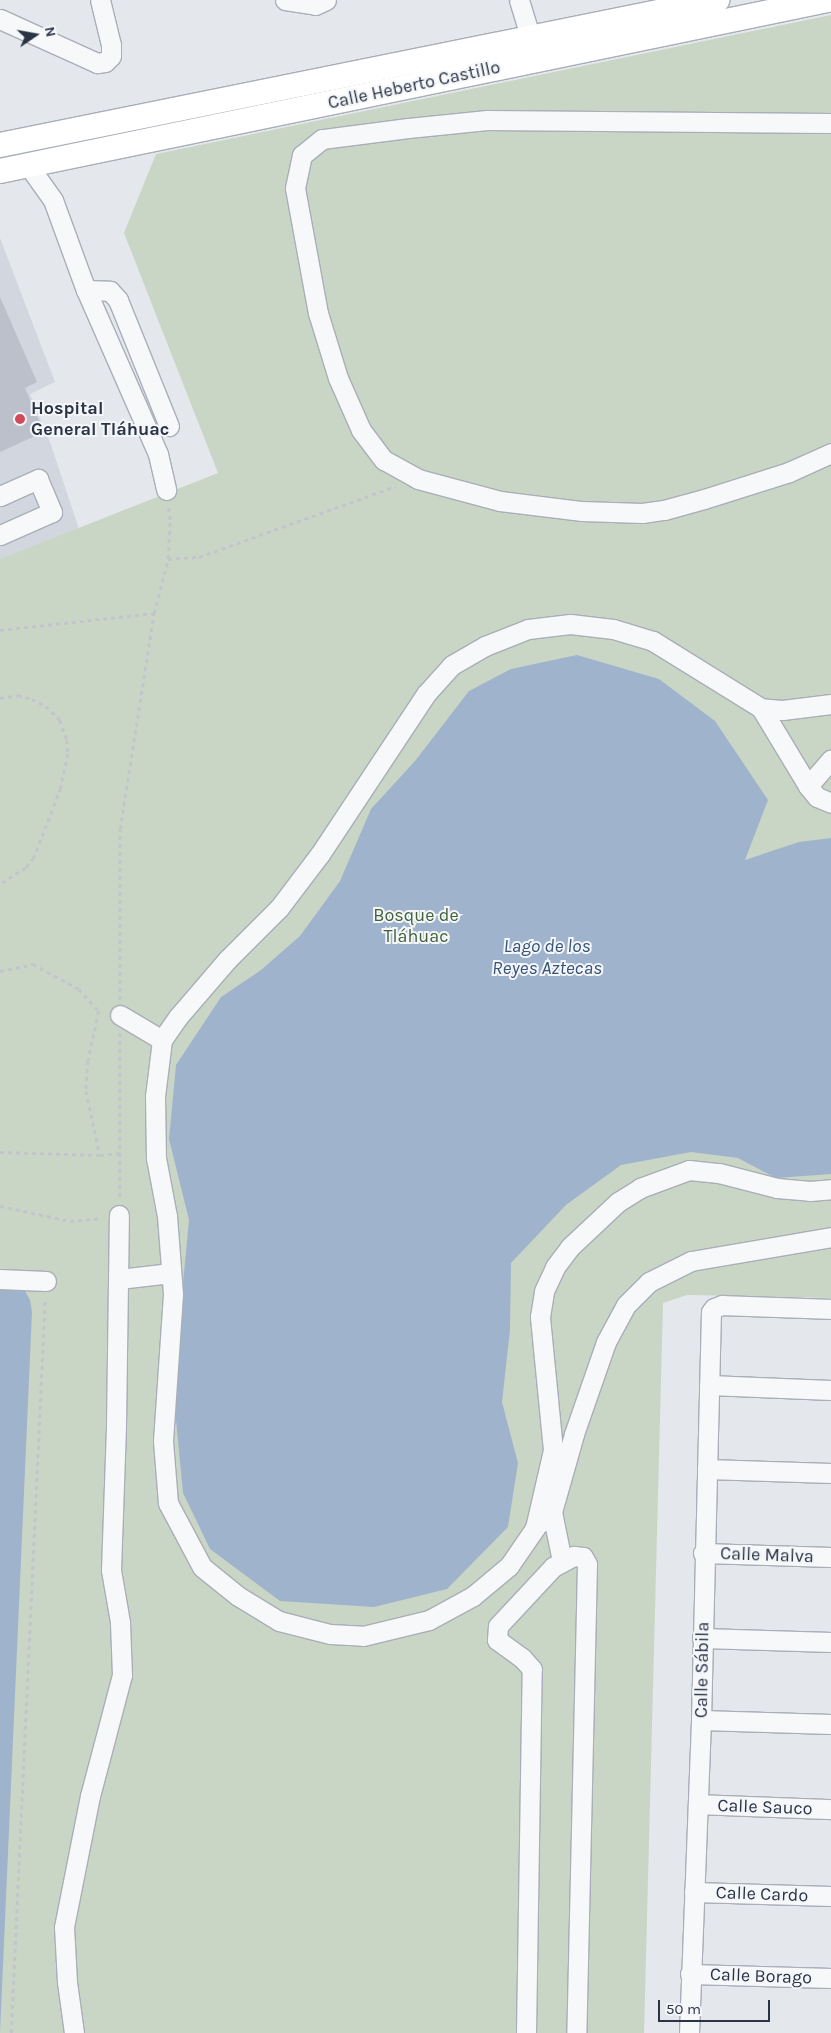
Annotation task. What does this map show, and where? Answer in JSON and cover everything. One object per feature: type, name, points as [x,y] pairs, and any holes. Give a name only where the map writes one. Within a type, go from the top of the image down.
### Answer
[{"type":"main road","name":"Calle Heberto Castillo","points":[[0,145],[717,0]]},
{"type":"main road","name":"Calle Heberto Castillo","points":[[0,171],[828,0]]},
{"type":"street","points":[[0,19],[98,62],[105,62],[111,56],[111,45],[100,0]]},
{"type":"street","points":[[294,1],[315,5],[326,0]]},
{"type":"street","points":[[519,0],[530,37]]},
{"type":"street","points":[[831,123],[487,120],[322,139],[302,155],[295,188],[318,313],[338,378],[361,430],[384,460],[418,478],[500,501],[582,511],[642,512],[664,510],[704,499],[789,472],[831,453]]},
{"type":"street","points":[[28,165],[53,200],[86,290],[158,454],[166,490]]},
{"type":"street","points":[[86,290],[110,292],[118,300],[169,426]]},
{"type":"street","points":[[0,496],[38,479],[52,512],[0,535]]},
{"type":"street","points":[[552,1512],[535,1528],[509,1566],[473,1596],[429,1620],[363,1636],[330,1634],[279,1621],[238,1596],[202,1567],[168,1503],[163,1441],[173,1294],[167,1216],[156,1158],[155,1096],[162,1040],[178,1017],[227,960],[278,908],[320,854],[426,694],[452,665],[485,646],[528,629],[570,624],[613,629],[653,641],[761,708],[782,710],[831,704]]},
{"type":"street","points":[[761,708],[808,786],[817,797],[831,803]]},
{"type":"street","points":[[808,786],[831,760]]},
{"type":"street","points":[[120,1015],[162,1040]]},
{"type":"street","points":[[535,1528],[553,1450],[540,1317],[544,1291],[555,1267],[570,1247],[618,1202],[640,1188],[689,1170],[719,1173],[777,1188],[810,1191],[831,1189]]},
{"type":"street","points":[[74,2033],[67,1982],[64,1927],[90,1796],[122,1675],[120,1622],[111,1570],[119,1215]]},
{"type":"street","points":[[562,1561],[552,1512],[574,1434],[606,1342],[626,1305],[649,1282],[691,1260],[831,1237]]},
{"type":"street","points":[[119,1279],[171,1273]]},
{"type":"street","points":[[0,1279],[46,1281]]},
{"type":"street","name":"Calle Sábila","points":[[689,2033],[701,1720],[703,1553],[711,1312],[714,1308],[722,1305],[831,1309]]},
{"type":"street","points":[[709,1385],[831,1390]]},
{"type":"street","points":[[707,1469],[831,1473]]},
{"type":"street","name":"Calle Malva","points":[[703,1553],[831,1557]]},
{"type":"street","points":[[526,2033],[532,1669],[522,1658],[497,1640],[498,1626],[553,1567],[574,1556],[583,1557],[588,1564],[576,2033]]},
{"type":"street","points":[[702,1638],[831,1642]]},
{"type":"street","points":[[701,1720],[831,1724]]},
{"type":"street","name":"Calle Sauco","points":[[698,1804],[831,1809]]},
{"type":"street","name":"Calle Cardo","points":[[694,1892],[831,1896]]},
{"type":"street","name":"Calle Borago","points":[[690,1974],[831,1978]]},
{"type":"path","points":[[168,559],[199,557],[418,478]]},
{"type":"path","points":[[0,1206],[70,1221],[93,1220],[119,1215],[121,1153],[120,829],[154,613],[168,559],[170,520],[166,490]]},
{"type":"path","points":[[0,630],[154,613]]},
{"type":"path","points":[[0,698],[18,696],[32,699],[46,706],[60,720],[67,740],[68,754],[61,788],[34,858],[26,868],[0,884]]},
{"type":"path","points":[[0,972],[33,964],[79,989],[99,1011],[88,1061],[86,1091],[100,1155]]},
{"type":"path","points":[[0,1152],[100,1155],[121,1153]]},
{"type":"path","points":[[11,2033],[46,1281]]},
{"type":"shaded area","name":"Hospital General Tláhuac","points":[[0,238],[55,382],[30,394],[51,445],[79,529],[0,559]]},
{"type":"green space","name":"Bosque de Tláhuac","points":[[831,15],[831,1298],[687,1295],[663,1303],[644,2033],[0,2033],[0,559],[218,473],[124,233],[156,154]]},
{"type":"water","name":"Lago de los Reyes Aztecas","points":[[577,655],[659,679],[715,721],[768,800],[745,860],[799,842],[831,838],[831,1174],[776,1178],[738,1158],[691,1152],[621,1165],[566,1205],[511,1263],[510,1330],[502,1402],[518,1463],[508,1527],[447,1589],[374,1607],[280,1601],[210,1549],[183,1493],[173,1389],[189,1220],[169,1139],[176,1065],[221,997],[261,970],[300,936],[340,881],[371,809],[415,761],[469,691],[511,669]]},
{"type":"water","points":[[0,1285],[9,1285],[25,1291],[30,1300],[32,1312],[0,2033]]},
{"type":"building","points":[[0,297],[37,382],[25,388],[44,432],[0,452]]},
{"type":"place","name":"Hospital General Tláhuac","points":[[20,419]]}]
